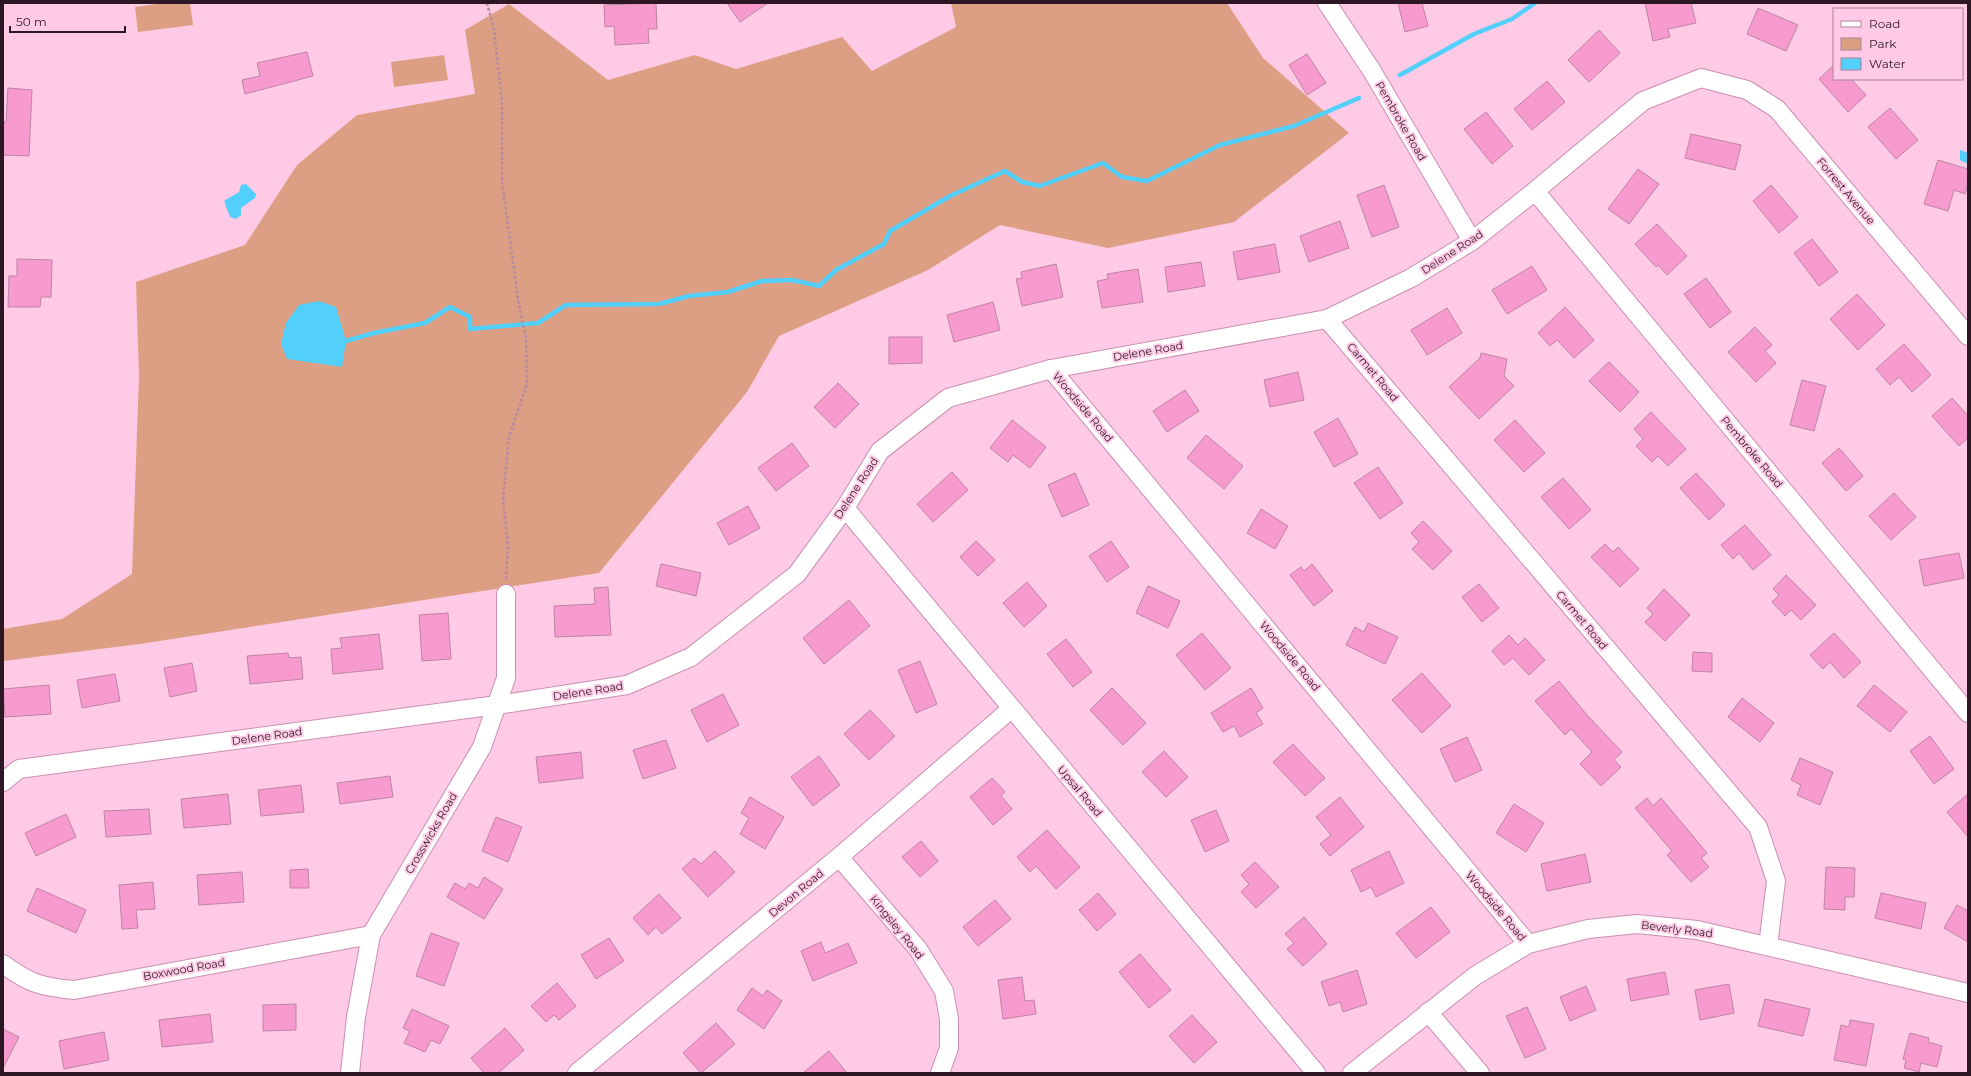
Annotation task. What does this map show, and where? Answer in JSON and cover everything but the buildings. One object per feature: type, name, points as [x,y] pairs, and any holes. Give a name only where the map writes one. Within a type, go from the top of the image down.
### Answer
[{"type":"street","name":"Pembroke Road","points":[[1327,3],[1372,71],[1472,241]]},
{"type":"street","name":"Delene Road","points":[[3,782],[19,770],[497,705],[627,685],[691,657],[797,574],[845,508],[880,451],[948,398],[1051,369],[1327,319],[1412,278],[1472,241],[1535,192],[1643,101],[1701,78]]},
{"type":"street","name":"Forrest Avenue","points":[[1701,78],[1747,90],[1778,109],[1968,336]]},
{"type":"street","name":"Pembroke Road","points":[[1535,192],[1968,713]]},
{"type":"street","name":"Carmet Road","points":[[1327,319],[1758,827],[1776,881],[1768,946]]},
{"type":"street","name":"Woodside Road","points":[[1051,369],[1528,944]]},
{"type":"street","name":"Upsal Road","points":[[845,508],[1316,1073]]},
{"type":"street","name":"Crosswicks Road","points":[[350,1073],[356,1017],[371,935],[482,747],[506,678],[506,594]]},
{"type":"street","name":"Devon Road","points":[[577,1073],[838,857],[1011,709]]},
{"type":"street","name":"Kingsley Road","points":[[838,857],[918,949],[944,991],[949,1019],[949,1048],[940,1073]]},
{"type":"street","name":"Beverly Road","points":[[1352,1073],[1475,976],[1528,944],[1588,929],[1637,924],[1697,930],[1968,993]]},
{"type":"street","name":"Boxwood Road","points":[[3,964],[24,979],[48,988],[74,990],[371,935]]},
{"type":"street","points":[[1428,1012],[1480,1073]]},
{"type":"path","points":[[487,3],[494,30],[502,101],[502,181],[518,299],[526,339],[527,384],[510,436],[503,500],[508,544],[506,594]]},
{"type":"green space","points":[[164,3],[190,3],[193,25],[138,32],[135,7]]},
{"type":"green space","points":[[951,3],[1227,3],[1263,58],[1349,133],[1234,222],[1108,248],[1000,225],[928,270],[779,336],[747,392],[599,573],[140,644],[3,661],[3,629],[62,619],[132,574],[139,376],[136,282],[245,245],[297,165],[357,115],[475,94],[465,30],[509,4],[608,80],[695,55],[736,69],[842,37],[872,71],[956,27]]},
{"type":"green space","points":[[444,55],[448,80],[394,87],[391,62]]},
{"type":"water","points":[[1960,150],[1968,153],[1968,164],[1960,160]]},
{"type":"water","points":[[246,184],[256,194],[255,198],[241,208],[241,215],[236,219],[230,217],[224,201],[239,192],[241,185]]},
{"type":"water","points":[[319,301],[336,307],[346,341],[342,367],[287,359],[281,344],[286,323],[299,305]]},
{"type":"waterway","points":[[1400,75],[1474,34],[1512,19],[1535,3]]},
{"type":"waterway","points":[[346,341],[374,333],[425,323],[450,307],[470,317],[470,329],[538,323],[566,305],[659,304],[689,296],[728,292],[762,281],[792,280],[819,286],[836,270],[884,244],[890,231],[950,196],[1005,171],[1022,182],[1040,186],[1103,163],[1122,177],[1147,181],[1220,145],[1294,126],[1359,98]]}]
